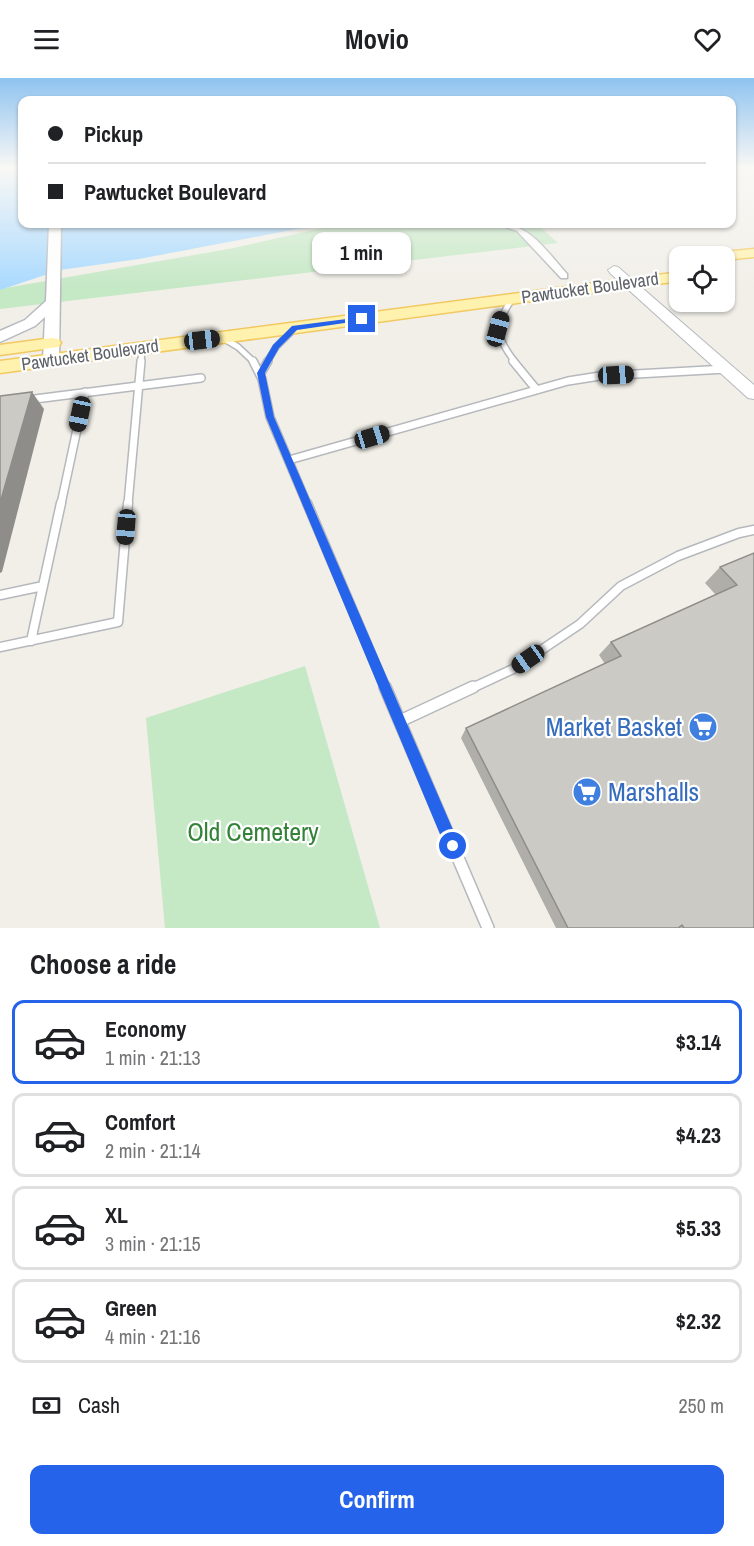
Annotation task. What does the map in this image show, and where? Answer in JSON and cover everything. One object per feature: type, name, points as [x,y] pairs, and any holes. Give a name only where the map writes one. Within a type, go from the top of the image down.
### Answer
[{"type":"main road","points":[[51,352],[55,228]]},
{"type":"main road","points":[[735,255],[754,253]]},
{"type":"main road","name":"Pawtucket Boulevard","points":[[0,367],[51,352],[564,276],[669,263]]},
{"type":"main road","points":[[735,269],[754,266]]},
{"type":"main road","name":"Pawtucket Boulevard","points":[[0,350],[51,352],[142,348],[669,278]]},
{"type":"main road","points":[[0,337],[30,322],[52,299]]},
{"type":"street","points":[[524,228],[564,276]]},
{"type":"street","points":[[614,270],[754,394]]},
{"type":"lane","points":[[512,299],[502,315],[498,329],[502,343],[536,389]]},
{"type":"lane","points":[[261,373],[276,347],[295,328]]},
{"type":"lane","points":[[222,338],[247,351],[261,373],[270,417],[488,928]]},
{"type":"lane","points":[[0,647],[118,622],[142,348]]},
{"type":"lane","points":[[289,460],[536,389],[600,376],[726,369]]},
{"type":"lane","points":[[21,400],[201,378]]},
{"type":"lane","points":[[31,641],[85,392]]},
{"type":"lane","points":[[400,721],[513,669],[580,624],[621,586],[678,556],[754,530]]},
{"type":"lane","points":[[0,595],[43,586]]},
{"type":"green space","points":[[322,228],[541,228],[558,243],[0,309],[0,289],[234,248]]},
{"type":"green space","name":"Old Cemetery","points":[[305,666],[380,928],[165,928],[146,718]]},
{"type":"water","points":[[0,208],[18,208],[18,228],[309,228],[139,259],[60,270],[0,290]]},
{"type":"building","points":[[32,392],[0,503],[0,396]]},
{"type":"building","name":"Marshalls","points":[[754,553],[754,928],[684,928],[682,925],[678,928],[568,928],[466,728],[621,656],[611,642],[737,585],[720,567]]},
{"type":"place","name":"Market Basket","points":[[703,727]]},
{"type":"place","name":"Marshalls","points":[[587,792]]},
{"type":"route","points":[[362,319],[295,328],[276,347],[261,373],[266,402],[270,417],[453,846]]}]
